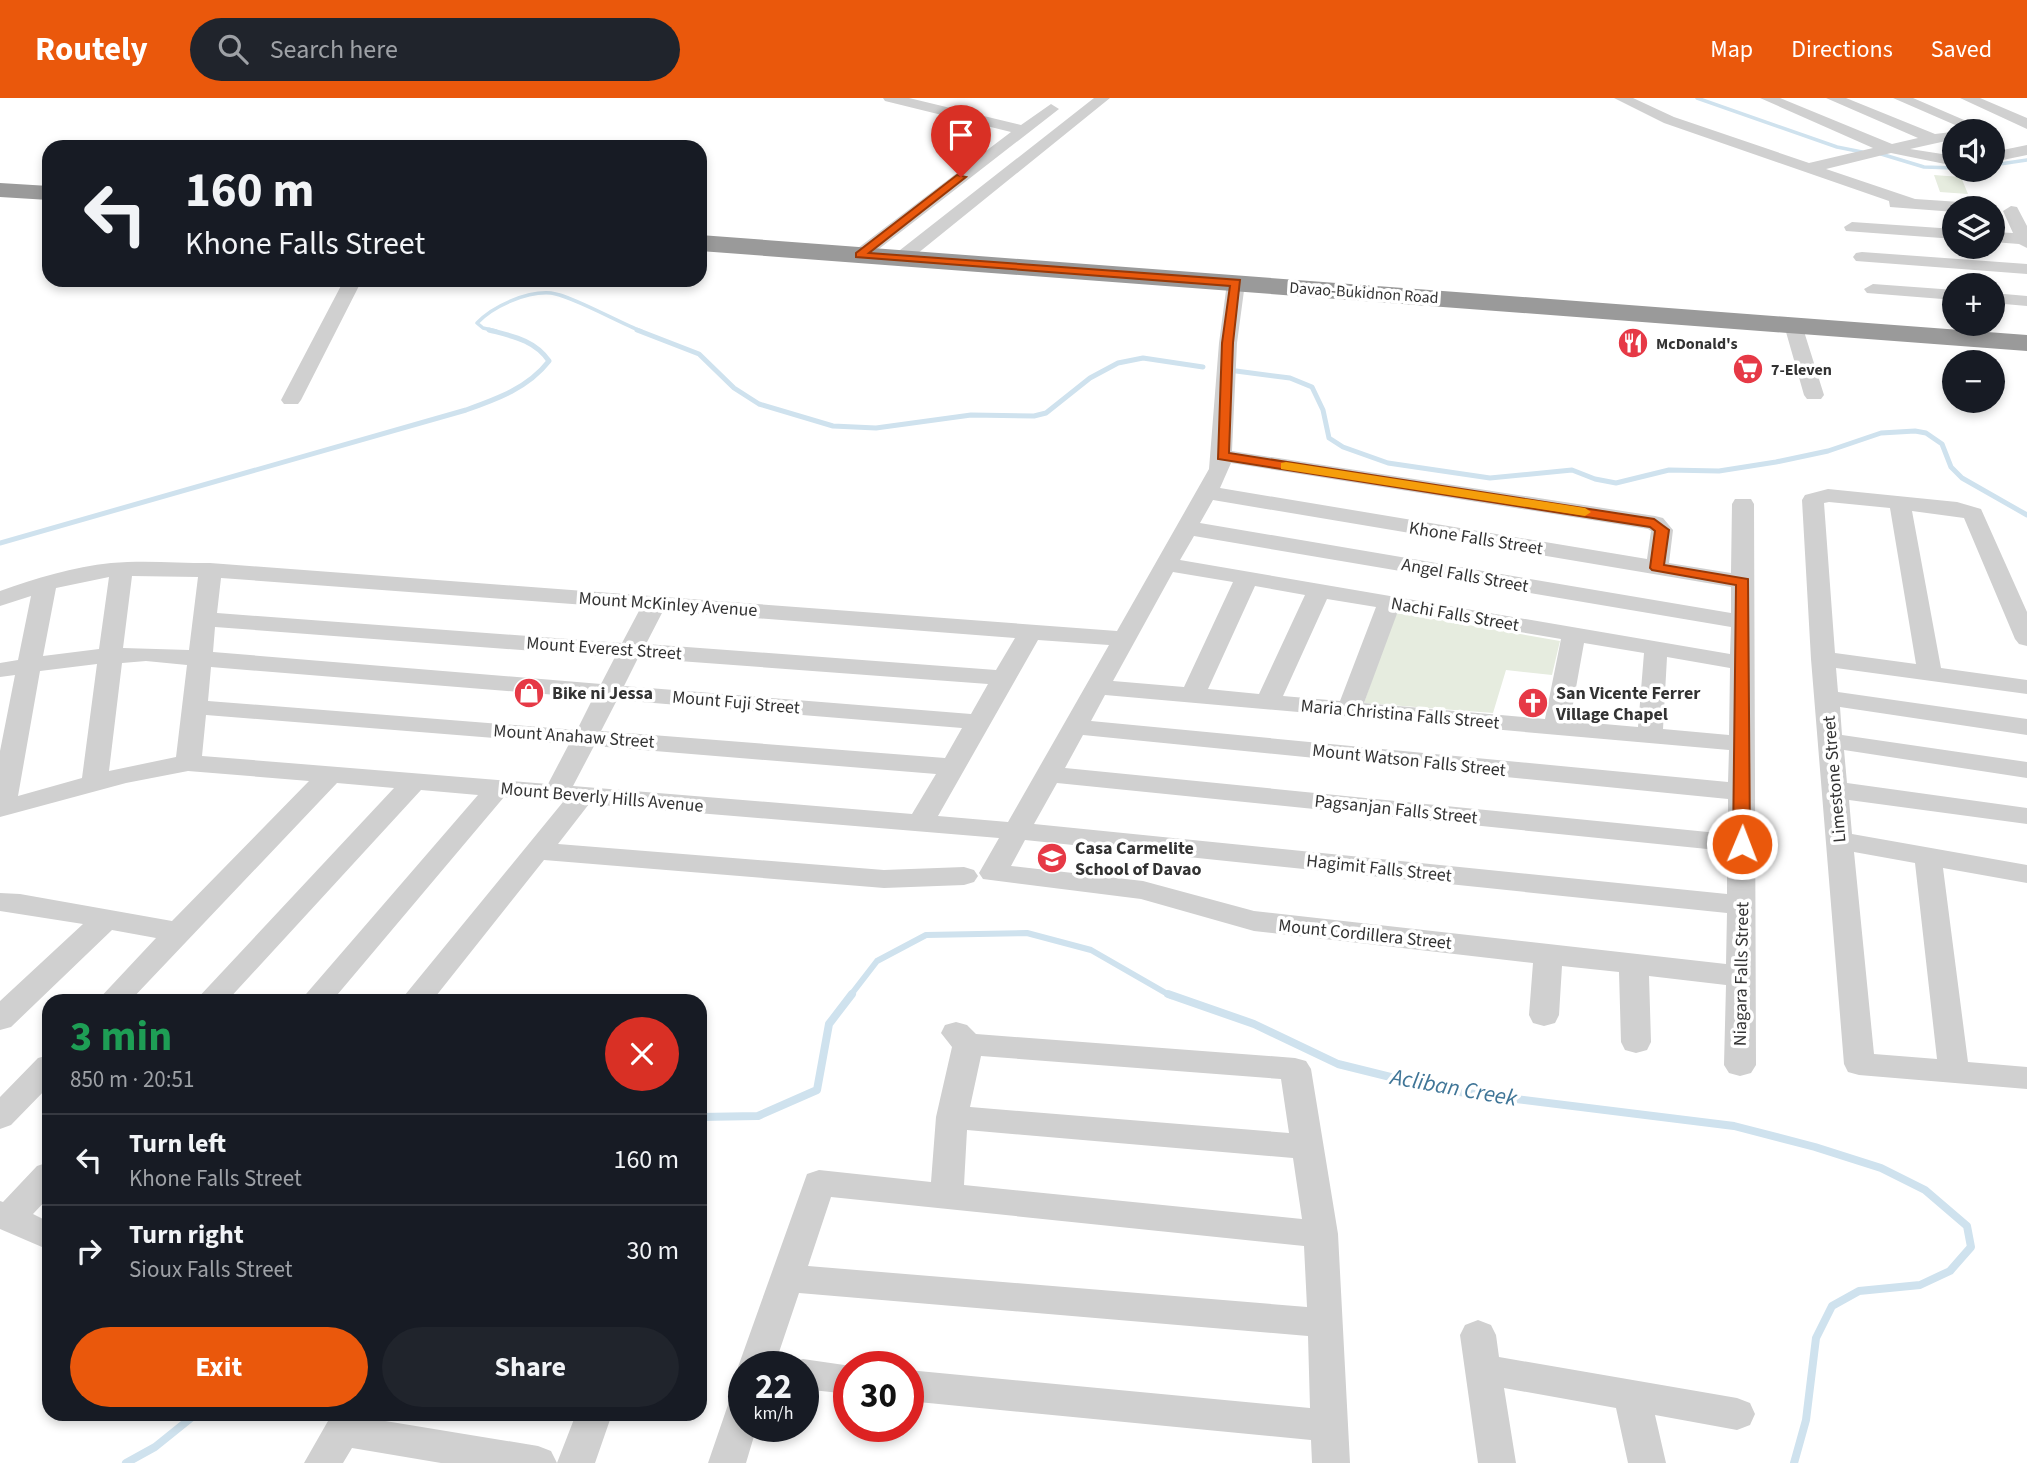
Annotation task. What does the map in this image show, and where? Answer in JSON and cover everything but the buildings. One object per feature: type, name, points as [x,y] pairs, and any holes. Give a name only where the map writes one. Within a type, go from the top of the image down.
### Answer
[{"type":"highway","points":[[0,190],[42,193]]},
{"type":"highway","name":"Davao-Bukidnon Road","points":[[707,244],[2027,343]]},
{"type":"street","points":[[890,98],[1023,130]]},
{"type":"street","points":[[901,258],[1103,98]]},
{"type":"street","points":[[1621,98],[1669,120],[1913,204]]},
{"type":"street","points":[[1767,98],[1889,148],[1942,159]]},
{"type":"street","points":[[1833,98],[1933,138]]},
{"type":"street","points":[[1900,98],[1947,119]]},
{"type":"street","points":[[1972,100],[1995,98]]},
{"type":"street","points":[[1972,100],[2024,121]]},
{"type":"street","points":[[860,255],[1051,109]]},
{"type":"street","points":[[2005,124],[2024,121]]},
{"type":"street","points":[[1807,168],[1942,136]]},
{"type":"street","points":[[2005,155],[2027,150]]},
{"type":"street","points":[[1842,199],[1942,206]]},
{"type":"street","points":[[2005,238],[2026,241],[2017,212]]},
{"type":"street","points":[[1852,227],[1942,233]]},
{"type":"street","points":[[1862,257],[2027,269]]},
{"type":"street","points":[[1017,831],[1166,564],[1209,493],[1223,456],[1228,343],[1236,283]]},
{"type":"street","points":[[291,400],[349,287]]},
{"type":"street","points":[[1873,289],[1942,294]]},
{"type":"street","points":[[2005,299],[2027,301]]},
{"type":"street","points":[[1793,325],[1814,395]]},
{"type":"street","points":[[1223,456],[1654,523],[1662,530],[1657,568]]},
{"type":"street","name":"Khone Falls Street","points":[[1209,493],[1743,582]]},
{"type":"street","name":"Limestone Street","points":[[1900,503],[1828,495],[1818,496],[1813,500],[1823,659],[1859,1064],[1954,1072]]},
{"type":"street","points":[[1930,674],[1900,503],[1970,512],[1976,518],[2027,639]]},
{"type":"street","name":"Niagara Falls Street","points":[[1740,1065],[1743,504]]},
{"type":"street","name":"Angel Falls Street","points":[[1188,528],[1743,622]]},
{"type":"street","name":"Nachi Falls Street","points":[[1166,564],[1743,663]]},
{"type":"street","points":[[95,782],[121,569]]},
{"type":"street","name":"Mount McKinley Avenue","points":[[0,599],[45,583],[94,572],[121,569],[210,570],[1125,639]]},
{"type":"street","points":[[188,763],[210,570]]},
{"type":"street","points":[[1193,695],[1247,578]]},
{"type":"street","points":[[1,808],[45,583]]},
{"type":"street","points":[[1268,702],[1319,590]]},
{"type":"street","points":[[1349,709],[1390,602]]},
{"type":"street","points":[[421,994],[537,851],[569,795],[586,736],[655,603]]},
{"type":"street","name":"Mount Everest Street","points":[[204,619],[1004,678]]},
{"type":"street","points":[[920,824],[1031,631]]},
{"type":"street","points":[[1556,728],[1574,634]]},
{"type":"street","points":[[1650,736],[1656,648]]},
{"type":"street","name":"Mount Fuji Street","points":[[0,670],[111,655],[146,654],[978,722]]},
{"type":"street","points":[[1823,659],[2027,687]]},
{"type":"street","name":"Maria Christina Falls Street","points":[[1098,687],[1743,744]]},
{"type":"street","points":[[1827,698],[2027,727]]},
{"type":"street","name":"Mount Anahaw Street","points":[[194,707],[953,767]]},
{"type":"street","name":"Mount Watson Falls Street","points":[[1075,727],[1743,792]]},
{"type":"street","points":[[1832,741],[2027,770]]},
{"type":"street","name":"Mount Beverly Hills Avenue","points":[[1,808],[95,782],[188,763],[1017,831]]},
{"type":"street","name":"Pagsanjan Falls Street","points":[[1050,774],[1742,844]]},
{"type":"street","points":[[119,994],[330,775]]},
{"type":"street","points":[[217,994],[414,782]]},
{"type":"street","points":[[320,994],[497,789]]},
{"type":"street","points":[[1835,790],[2027,816]]},
{"type":"street","name":"Mount Cordillera Street","points":[[1017,831],[993,873],[1143,890],[1254,921],[1741,976]]},
{"type":"street","name":"Hagimit Falls Street","points":[[1017,831],[1741,905]]},
{"type":"street","points":[[1840,841],[2027,874]]},
{"type":"street","points":[[537,851],[905,880],[964,876]]},
{"type":"street","points":[[1928,857],[1954,1072],[2027,1078]]},
{"type":"street","points":[[7,909],[106,919],[178,932]]},
{"type":"street","points":[[0,1019],[106,919]]},
{"type":"street","points":[[1544,1015],[1548,954]]},
{"type":"street","points":[[1634,964],[1636,1042]]},
{"type":"street","points":[[947,1197],[952,1118],[962,1039],[1295,1069],[1321,1234],[1331,1463]]},
{"type":"street","points":[[0,1117],[42,1073]]},
{"type":"street","points":[[952,1118],[1309,1147]]},
{"type":"street","points":[[42,1181],[4,1216],[42,1234]]},
{"type":"street","points":[[762,1351],[819,1183],[1321,1234]]},
{"type":"street","points":[[788,1279],[1326,1323]]},
{"type":"street","points":[[1497,1463],[1480,1352],[1632,1396],[1737,1414]]},
{"type":"street","points":[[924,1387],[1331,1426]]},
{"type":"street","points":[[1632,1396],[1647,1463]]},
{"type":"street","points":[[576,1463],[591,1421]]},
{"type":"street","points":[[323,1463],[346,1422],[538,1463]]},
{"type":"street","points":[[727,1463],[733,1442]]},
{"type":"shaded area","points":[[1934,175],[1942,176],[1942,182],[1963,182],[1968,194],[1940,192]]},
{"type":"shaded area","points":[[1395,612],[1560,641],[1552,675],[1506,670],[1493,713],[1364,703]]},
{"type":"waterway","points":[[1697,98],[1837,147],[1862,152]]},
{"type":"waterway","points":[[1881,154],[1924,167],[1942,168]]},
{"type":"waterway","points":[[2005,163],[2027,160]]},
{"type":"waterway","points":[[496,331],[483,328],[477,323],[511,301],[542,293],[570,299],[641,331]]},
{"type":"waterway","points":[[0,543],[466,410],[522,385],[549,361],[530,344],[489,330]]},
{"type":"waterway","points":[[637,330],[699,354],[734,388],[759,404],[833,426],[876,428],[971,415],[1034,416],[1046,413],[1090,378],[1118,363],[1143,358],[1203,367]]},
{"type":"waterway","points":[[1236,371],[1290,378],[1312,387],[1323,410],[1329,438],[1343,447],[1388,463],[1490,478],[1572,470],[1595,479],[1616,483],[1669,470],[1719,471],[1776,462],[1828,451],[1881,433],[1915,431],[1926,433],[1942,444],[1951,467],[1962,478],[2027,515]]},
{"type":"waterway","name":"Acliban Creek","points":[[850,996],[877,961],[926,935],[1027,933],[1091,950],[1171,996]]},
{"type":"waterway","name":"Acliban Creek","points":[[707,1117],[758,1116],[817,1090],[829,1024],[852,994]]},
{"type":"waterway","name":"Acliban Creek","points":[[1168,994],[1254,1024],[1338,1064],[1443,1090],[1734,1126],[1881,1168],[1925,1190],[1967,1226],[1971,1247],[1950,1271],[1920,1285],[1859,1291],[1832,1306],[1816,1338],[1806,1420],[1794,1463]]},
{"type":"waterway","name":"Acliban Creek","points":[[126,1463],[155,1447],[187,1421]]},
{"type":"slow traffic","points":[[1286,466],[1585,512]]},
{"type":"place","name":"McDonald's","points":[[1633,343]]},
{"type":"place","name":"7-Eleven","points":[[1748,369]]},
{"type":"place","name":"Bike ni Jessa","points":[[529,693]]},
{"type":"place","name":"San Vicente Ferrer Village Chapel","points":[[1533,703]]},
{"type":"place","name":"Casa Carmelite School of Davao","points":[[1052,858]]},
{"type":"route","points":[[961,177],[860,255],[1236,283],[1228,343],[1223,456],[1654,523],[1662,530],[1657,568],[1743,582],[1742,844]]}]
